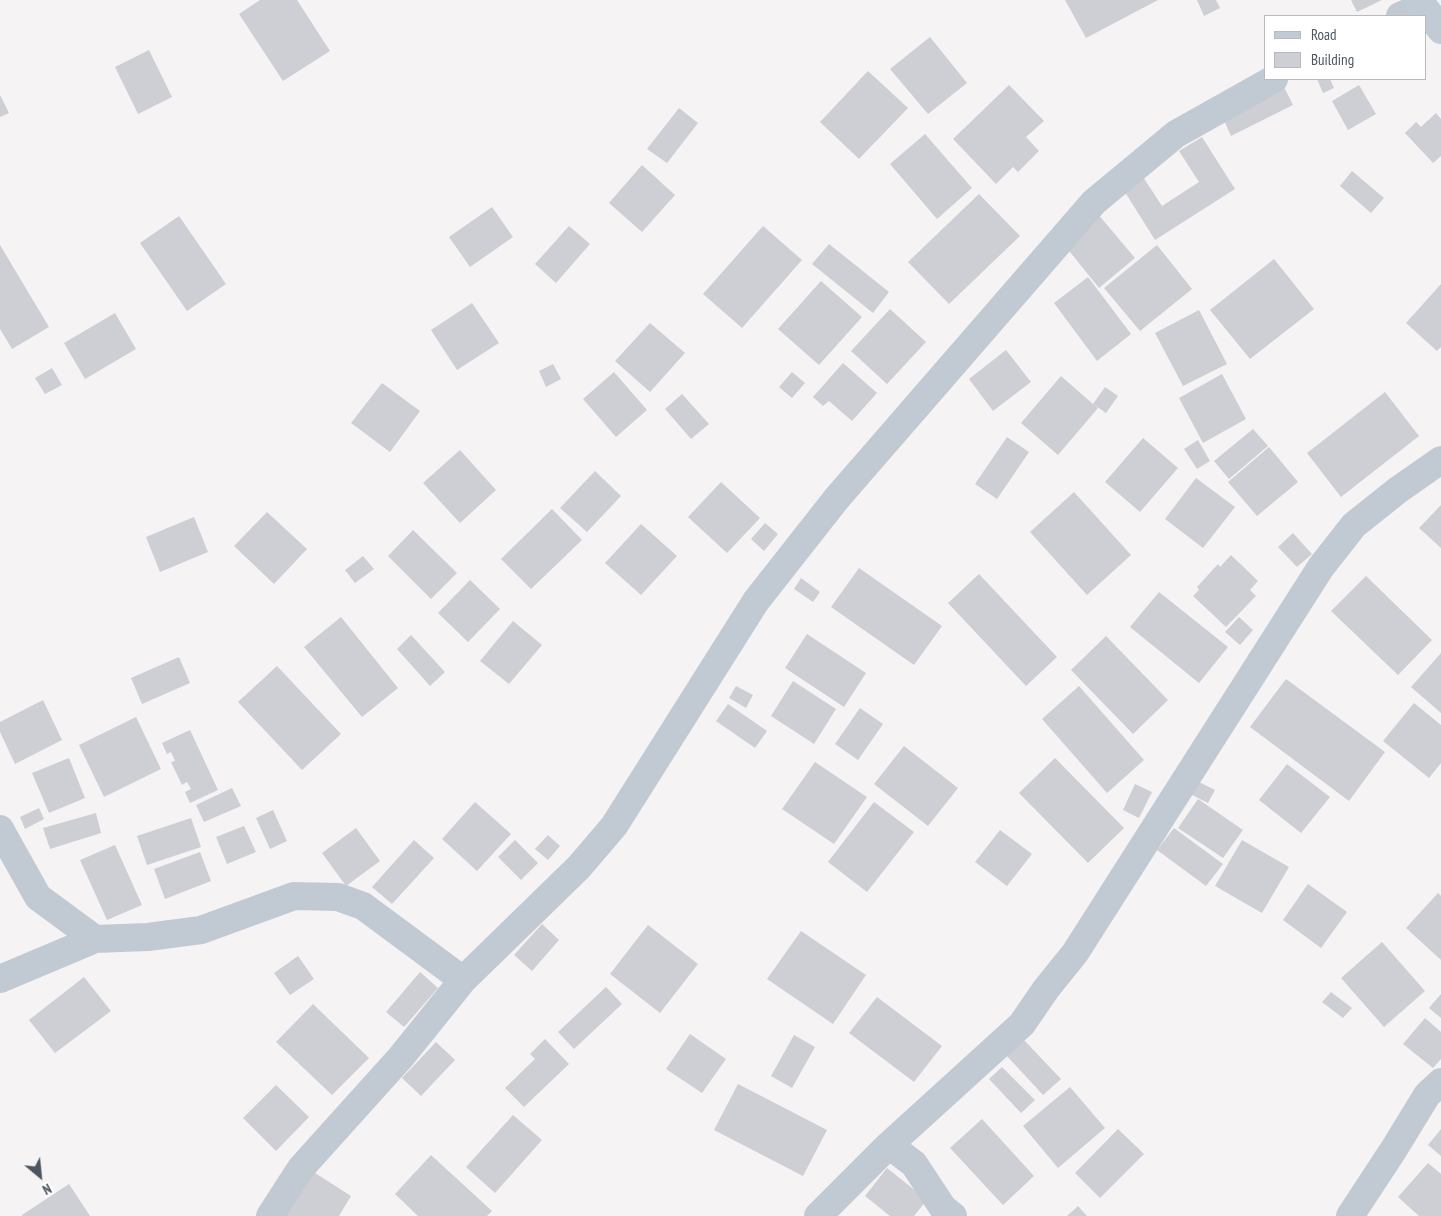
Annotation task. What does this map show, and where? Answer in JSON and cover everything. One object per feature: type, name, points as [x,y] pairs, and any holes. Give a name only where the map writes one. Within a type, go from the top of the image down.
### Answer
[{"type":"street","points":[[1426,17],[1441,30]]},
{"type":"street","points":[[270,1216],[301,1168],[401,1057],[463,980],[579,867],[614,826],[756,601],[837,498],[1094,202],[1176,134],[1272,80]]},
{"type":"street","points":[[818,1216],[889,1145],[1022,1024],[1046,989],[1075,953],[1322,567],[1354,525],[1398,490],[1441,460]]},
{"type":"street","points":[[0,829],[38,897],[95,939]]},
{"type":"street","points":[[0,979],[95,939],[148,937],[201,930],[294,896],[338,897],[363,906],[463,980]]},
{"type":"street","points":[[1350,1216],[1427,1095],[1441,1082]]},
{"type":"street","points":[[889,1145],[914,1164],[943,1208],[953,1216]]},
{"type":"building","points":[[260,0],[297,0],[330,51],[283,81],[239,14]]},
{"type":"building","points":[[1065,0],[1158,0],[1086,38]]},
{"type":"building","points":[[1197,0],[1216,0],[1220,8],[1204,16]]},
{"type":"building","points":[[1351,0],[1382,0],[1357,12]]},
{"type":"building","points":[[930,37],[967,83],[928,114],[890,69]]},
{"type":"building","points":[[149,50],[172,97],[138,114],[115,67]]},
{"type":"building","points":[[868,71],[908,108],[859,159],[820,122]]},
{"type":"building","points":[[1317,80],[1330,80],[1334,88],[1323,93]]},
{"type":"building","points":[[1009,85],[1044,121],[1026,137],[1039,151],[1018,172],[1013,167],[996,184],[953,139]]},
{"type":"building","points":[[1359,85],[1376,114],[1348,130],[1332,101]]},
{"type":"building","points":[[1284,87],[1293,105],[1231,136],[1223,118]]},
{"type":"building","points":[[0,95],[9,113],[0,117]]},
{"type":"building","points":[[679,108],[698,123],[667,163],[647,149]]},
{"type":"building","points":[[1436,113],[1441,119],[1441,156],[1433,163],[1405,133],[1416,122],[1421,127]]},
{"type":"building","points":[[925,134],[972,188],[937,219],[890,164]]},
{"type":"building","points":[[1202,137],[1235,189],[1155,240],[1123,189],[1143,177],[1162,206],[1199,182],[1179,151]]},
{"type":"building","points":[[642,165],[675,195],[642,232],[609,203]]},
{"type":"building","points":[[1352,171],[1384,198],[1371,213],[1340,186]]},
{"type":"building","points":[[979,194],[1020,236],[949,304],[908,262]]},
{"type":"building","points":[[492,207],[513,237],[470,267],[449,237]]},
{"type":"building","points":[[1097,213],[1135,258],[1099,288],[1062,242]]},
{"type":"building","points":[[179,216],[226,284],[187,311],[140,243]]},
{"type":"building","points":[[569,226],[590,244],[556,283],[535,264]]},
{"type":"building","points":[[763,226],[802,260],[742,328],[703,294]]},
{"type":"building","points":[[829,244],[889,292],[873,313],[812,264]]},
{"type":"building","points":[[0,245],[49,327],[12,349],[0,329]]},
{"type":"building","points":[[1157,245],[1192,289],[1140,331],[1104,288]]},
{"type":"building","points":[[1274,259],[1314,309],[1250,359],[1210,310]]},
{"type":"building","points":[[1088,277],[1131,334],[1097,361],[1054,303]]},
{"type":"building","points":[[821,281],[862,317],[819,365],[778,329]]},
{"type":"building","points":[[1441,284],[1441,347],[1437,351],[1406,323]]},
{"type":"building","points":[[472,303],[499,343],[457,370],[431,330]]},
{"type":"building","points":[[890,309],[926,342],[887,384],[851,351]]},
{"type":"building","points":[[1199,310],[1227,364],[1183,386],[1155,333]]},
{"type":"building","points":[[115,313],[136,349],[85,379],[64,343]]},
{"type":"building","points":[[650,323],[685,353],[650,392],[615,361]]},
{"type":"building","points":[[1006,350],[1031,382],[993,411],[969,379]]},
{"type":"building","points":[[843,363],[877,393],[852,421],[829,401],[823,406],[813,397]]},
{"type":"building","points":[[553,364],[561,379],[546,387],[539,371]]},
{"type":"building","points":[[52,368],[62,385],[45,394],[35,378]]},
{"type":"building","points":[[614,372],[647,410],[616,437],[583,399]]},
{"type":"building","points":[[792,372],[805,383],[792,398],[779,387]]},
{"type":"building","points":[[1222,374],[1246,419],[1203,443],[1179,398]]},
{"type":"building","points":[[1061,376],[1098,408],[1058,455],[1021,423]]},
{"type":"building","points":[[382,383],[420,411],[390,452],[351,423]]},
{"type":"building","points":[[1105,387],[1118,396],[1106,413],[1093,404]]},
{"type":"building","points":[[1385,392],[1419,436],[1341,497],[1307,453]]},
{"type":"building","points":[[682,394],[709,424],[691,439],[665,409]]},
{"type":"building","points":[[1253,429],[1268,446],[1229,479],[1214,461]]},
{"type":"building","points":[[1007,437],[1029,452],[997,499],[975,484]]},
{"type":"building","points":[[1143,438],[1178,468],[1140,512],[1105,482]]},
{"type":"building","points":[[1198,440],[1210,461],[1197,469],[1184,449]]},
{"type":"building","points":[[1269,447],[1298,482],[1257,516],[1228,482]]},
{"type":"building","points":[[460,450],[496,490],[460,523],[423,483]]},
{"type":"building","points":[[595,471],[621,496],[587,532],[560,508]]},
{"type":"building","points":[[1196,478],[1235,507],[1203,548],[1165,519]]},
{"type":"building","points":[[721,482],[760,518],[727,553],[688,517]]},
{"type":"building","points":[[1074,492],[1131,555],[1087,595],[1030,532]]},
{"type":"building","points":[[1441,505],[1441,548],[1419,528]]},
{"type":"building","points":[[552,509],[582,540],[531,589],[501,559]]},
{"type":"building","points":[[267,512],[307,549],[274,584],[234,546]]},
{"type":"building","points":[[194,517],[208,552],[160,572],[146,537]]},
{"type":"building","points":[[765,523],[778,534],[764,551],[751,539]]},
{"type":"building","points":[[641,524],[677,556],[641,595],[605,563]]},
{"type":"building","points":[[413,530],[457,573],[431,599],[388,556]]},
{"type":"building","points":[[1293,533],[1312,554],[1297,567],[1278,547]]},
{"type":"building","points":[[1231,555],[1258,581],[1250,590],[1256,596],[1226,627],[1193,596],[1199,590],[1197,587],[1218,564],[1220,567]]},
{"type":"building","points":[[363,556],[374,569],[355,583],[345,570]]},
{"type":"building","points":[[859,568],[942,626],[914,665],[831,607]]},
{"type":"building","points":[[979,574],[1057,657],[1026,686],[948,603]]},
{"type":"building","points":[[1366,576],[1432,640],[1398,675],[1331,611]]},
{"type":"building","points":[[801,578],[820,592],[813,602],[794,589]]},
{"type":"building","points":[[470,580],[500,609],[468,642],[438,613]]},
{"type":"building","points":[[1159,592],[1228,647],[1199,683],[1130,627]]},
{"type":"building","points":[[341,617],[398,688],[362,717],[304,647]]},
{"type":"building","points":[[1239,617],[1253,630],[1240,645],[1225,632]]},
{"type":"building","points":[[513,621],[542,645],[509,684],[480,661]]},
{"type":"building","points":[[807,634],[866,673],[844,707],[785,668]]},
{"type":"building","points":[[411,635],[445,672],[430,686],[397,649]]},
{"type":"building","points":[[1106,636],[1168,700],[1133,734],[1071,670]]},
{"type":"building","points":[[1441,653],[1441,713],[1411,687]]},
{"type":"building","points":[[179,657],[190,683],[142,704],[131,678]]},
{"type":"building","points":[[277,666],[341,734],[302,770],[238,702]]},
{"type":"building","points":[[1286,679],[1385,752],[1349,801],[1250,727]]},
{"type":"building","points":[[793,681],[836,709],[814,744],[771,716]]},
{"type":"building","points":[[736,686],[753,695],[746,708],[729,698]]},
{"type":"building","points":[[1079,686],[1144,760],[1107,793],[1042,719]]},
{"type":"building","points":[[43,700],[62,740],[15,764],[0,732],[0,722]]},
{"type":"building","points":[[1414,703],[1441,725],[1441,763],[1429,778],[1383,741]]},
{"type":"building","points":[[728,704],[767,731],[755,748],[716,721]]},
{"type":"building","points":[[860,708],[883,724],[858,760],[835,744]]},
{"type":"building","points":[[136,717],[161,769],[104,797],[79,745]]},
{"type":"building","points":[[190,730],[218,790],[190,803],[185,792],[191,789],[187,782],[182,785],[171,762],[175,761],[171,752],[167,754],[162,743]]},
{"type":"building","points":[[904,746],[958,788],[928,826],[874,784]]},
{"type":"building","points":[[69,758],[85,798],[49,813],[32,773]]},
{"type":"building","points":[[1055,758],[1124,828],[1088,863],[1019,793]]},
{"type":"building","points":[[815,762],[867,797],[834,844],[782,809]]},
{"type":"building","points":[[1287,764],[1330,797],[1301,833],[1259,800]]},
{"type":"building","points":[[1197,781],[1215,790],[1208,803],[1190,794]]},
{"type":"building","points":[[1135,784],[1152,792],[1139,818],[1123,810]]},
{"type":"building","points":[[232,788],[241,806],[204,822],[196,805]]},
{"type":"building","points":[[1198,799],[1243,830],[1223,858],[1178,828]]},
{"type":"building","points":[[475,802],[511,834],[477,871],[442,839]]},
{"type":"building","points":[[874,802],[914,832],[867,892],[828,862]]},
{"type":"building","points":[[39,808],[44,819],[25,829],[20,817]]},
{"type":"building","points":[[273,810],[287,841],[270,849],[256,818]]},
{"type":"building","points":[[96,813],[101,833],[50,849],[43,828]]},
{"type":"building","points":[[191,818],[201,847],[147,865],[137,836]]},
{"type":"building","points":[[244,826],[256,852],[227,864],[216,837]]},
{"type":"building","points":[[356,828],[380,861],[346,886],[322,853]]},
{"type":"building","points":[[1174,828],[1223,864],[1206,886],[1157,850]]},
{"type":"building","points":[[1000,830],[1032,854],[1007,886],[975,862]]},
{"type":"building","points":[[548,835],[560,846],[548,860],[535,849]]},
{"type":"building","points":[[414,840],[434,858],[392,904],[372,887]]},
{"type":"building","points":[[515,840],[538,863],[521,880],[498,857]]},
{"type":"building","points":[[1242,840],[1289,867],[1262,913],[1215,886]]},
{"type":"building","points":[[115,845],[142,905],[107,920],[80,860]]},
{"type":"building","points":[[200,852],[211,881],[165,899],[154,869]]},
{"type":"building","points":[[1308,884],[1347,912],[1321,948],[1283,920]]},
{"type":"building","points":[[1438,893],[1441,896],[1441,960],[1406,928]]},
{"type":"building","points":[[542,924],[559,940],[532,971],[514,955]]},
{"type":"building","points":[[648,925],[698,964],[660,1013],[610,974]]},
{"type":"building","points":[[801,931],[866,975],[833,1024],[767,979]]},
{"type":"building","points":[[1382,942],[1425,991],[1384,1027],[1341,978]]},
{"type":"building","points":[[298,956],[314,979],[290,995],[274,973]]},
{"type":"building","points":[[420,972],[438,988],[404,1027],[386,1012]]},
{"type":"building","points":[[84,977],[111,1011],[55,1053],[29,1020]]},
{"type":"building","points":[[606,987],[622,1004],[574,1049],[558,1032]]},
{"type":"building","points":[[1331,992],[1352,1008],[1343,1018],[1322,1002]]},
{"type":"building","points":[[1441,994],[1441,1018],[1429,1008]]},
{"type":"building","points":[[877,997],[942,1046],[914,1082],[849,1033]]},
{"type":"building","points":[[313,1004],[369,1058],[332,1095],[276,1042]]},
{"type":"building","points":[[1425,1018],[1441,1032],[1441,1059],[1433,1068],[1403,1044]]},
{"type":"building","points":[[690,1034],[726,1059],[702,1093],[666,1069]]},
{"type":"building","points":[[794,1035],[815,1047],[792,1088],[771,1076]]},
{"type":"building","points":[[545,1039],[569,1064],[524,1107],[505,1088],[535,1059],[530,1054]]},
{"type":"building","points":[[1023,1039],[1061,1079],[1043,1095],[1006,1055]]},
{"type":"building","points":[[436,1042],[455,1060],[421,1096],[402,1078]]},
{"type":"building","points":[[1002,1067],[1035,1100],[1021,1113],[989,1079]]},
{"type":"building","points":[[738,1084],[827,1130],[803,1176],[714,1130]]},
{"type":"building","points":[[276,1085],[309,1117],[276,1151],[243,1118]]},
{"type":"building","points":[[1070,1087],[1105,1128],[1058,1168],[1023,1126]]},
{"type":"building","points":[[513,1115],[542,1140],[495,1193],[466,1167]]},
{"type":"building","points":[[982,1119],[1034,1176],[1003,1205],[950,1148]]},
{"type":"building","points":[[1118,1129],[1144,1154],[1100,1198],[1075,1173]]},
{"type":"building","points":[[1441,1129],[1441,1156],[1428,1145]]},
{"type":"building","points":[[431,1155],[492,1211],[487,1216],[418,1216],[395,1194]]},
{"type":"building","points":[[1428,1163],[1441,1174],[1441,1216],[1419,1216],[1398,1197]]},
{"type":"building","points":[[887,1168],[927,1200],[914,1216],[890,1216],[865,1196]]},
{"type":"building","points":[[312,1171],[351,1196],[339,1216],[283,1216]]},
{"type":"building","points":[[69,1184],[90,1216],[22,1216],[22,1215]]},
{"type":"building","points":[[1078,1206],[1087,1216],[1067,1216]]}]
